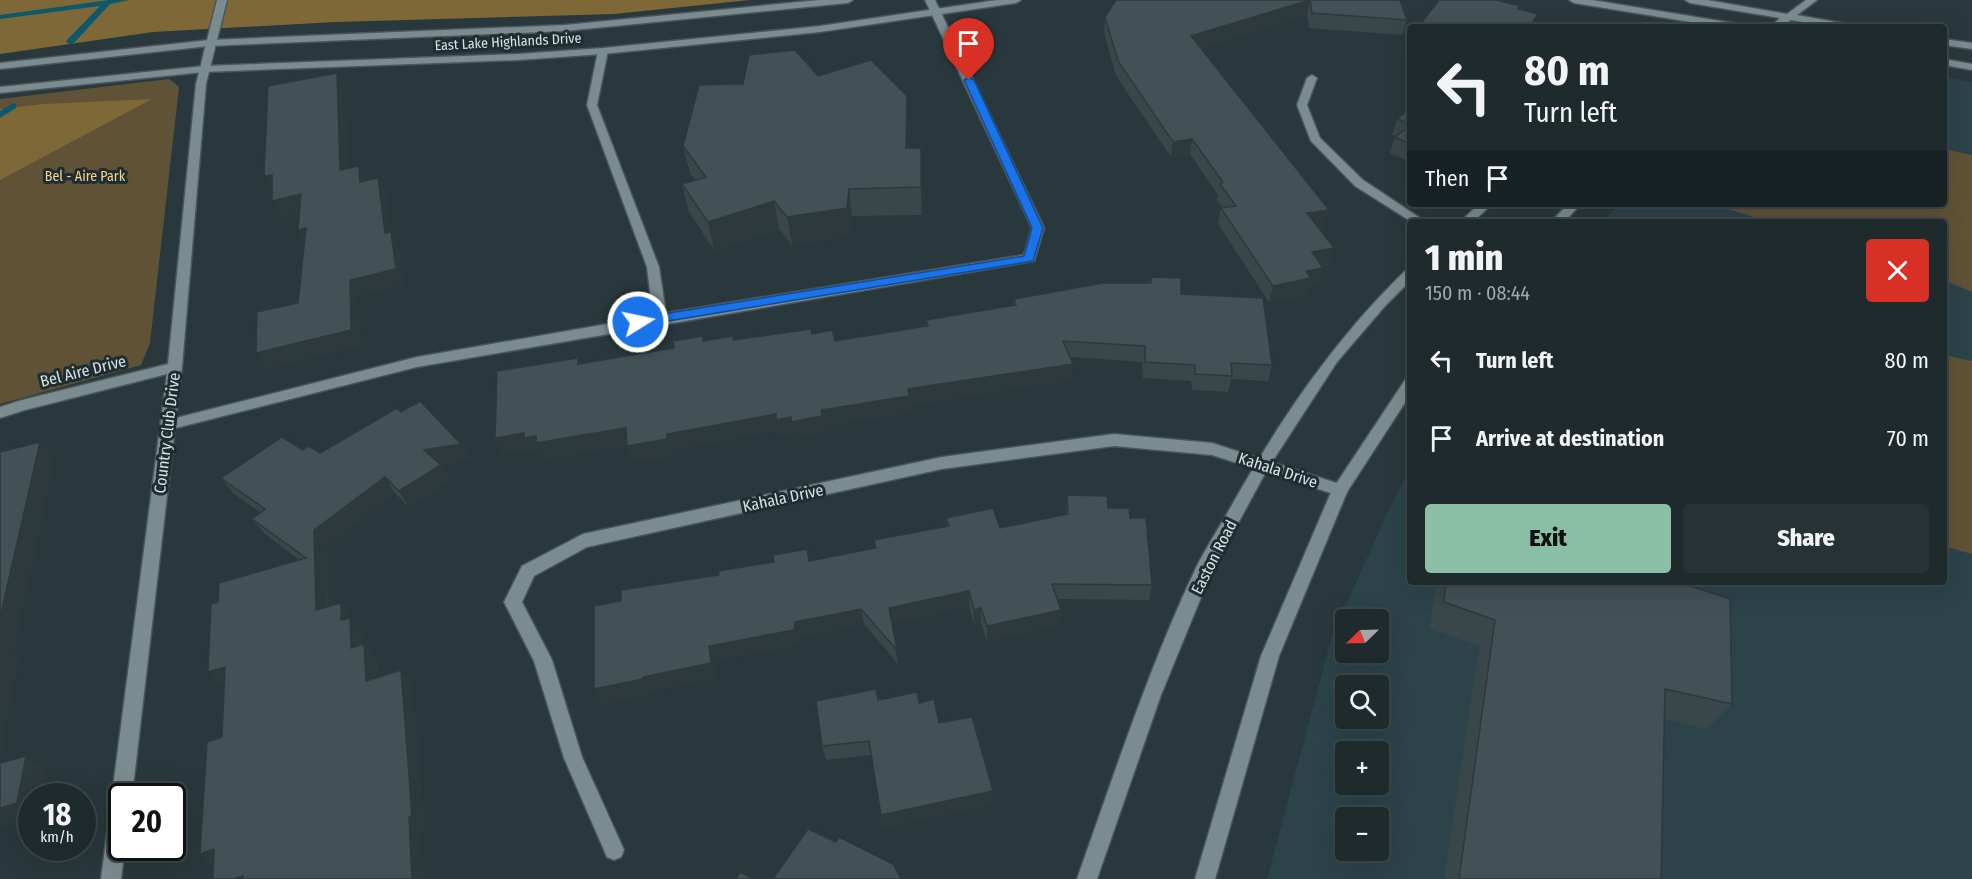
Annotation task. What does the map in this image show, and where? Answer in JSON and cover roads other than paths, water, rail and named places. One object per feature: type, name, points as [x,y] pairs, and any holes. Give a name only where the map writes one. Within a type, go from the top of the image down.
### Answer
[{"type":"main road","name":"Country Club Drive","points":[[124,783],[175,367],[199,101],[210,42],[222,0]]},
{"type":"main road","name":"East Lake Highlands Drive","points":[[0,66],[210,42],[553,29],[848,0]]},
{"type":"main road","points":[[168,425],[417,362],[1029,258],[1038,228],[930,0]]},
{"type":"main road","name":"East Lake Highlands Drive","points":[[0,90],[204,69],[518,57],[603,51],[808,30],[1016,0]]},
{"type":"main road","points":[[1574,0],[1700,24],[1738,0]]},
{"type":"main road","points":[[1690,0],[1830,24]]},
{"type":"main road","points":[[1779,24],[1812,0]]},
{"type":"main road","points":[[1947,42],[1972,46]]},
{"type":"main road","points":[[603,51],[592,105],[653,267],[660,319]]},
{"type":"main road","points":[[1947,63],[1972,67]]},
{"type":"main road","points":[[1312,78],[1302,105],[1315,139],[1359,183],[1415,219]]},
{"type":"main road","points":[[1469,219],[1483,207]]},
{"type":"main road","points":[[1560,219],[1572,207]]},
{"type":"main road","name":"Easton Road","points":[[1087,879],[1152,695],[1203,571],[1263,464],[1332,359],[1380,303],[1407,277]]},
{"type":"main road","name":"Bel Aire Drive","points":[[0,413],[22,405],[175,367]]},
{"type":"main road","points":[[1205,879],[1270,656],[1340,490],[1407,389]]},
{"type":"main road","name":"Kahala Drive","points":[[614,850],[573,758],[543,660],[513,602],[528,571],[583,542],[942,463],[1114,440],[1212,449],[1340,490]]},
{"type":"main road","name":"Country Club Drive","points":[[111,879],[113,861]]},
{"type":"waterway","points":[[0,17],[126,0]]},
{"type":"waterway","points":[[70,42],[107,3]]},
{"type":"waterway","points":[[0,115],[13,106]]},
{"type":"park label","name":"Bel - Aire Park","points":[[85,176]]}]
